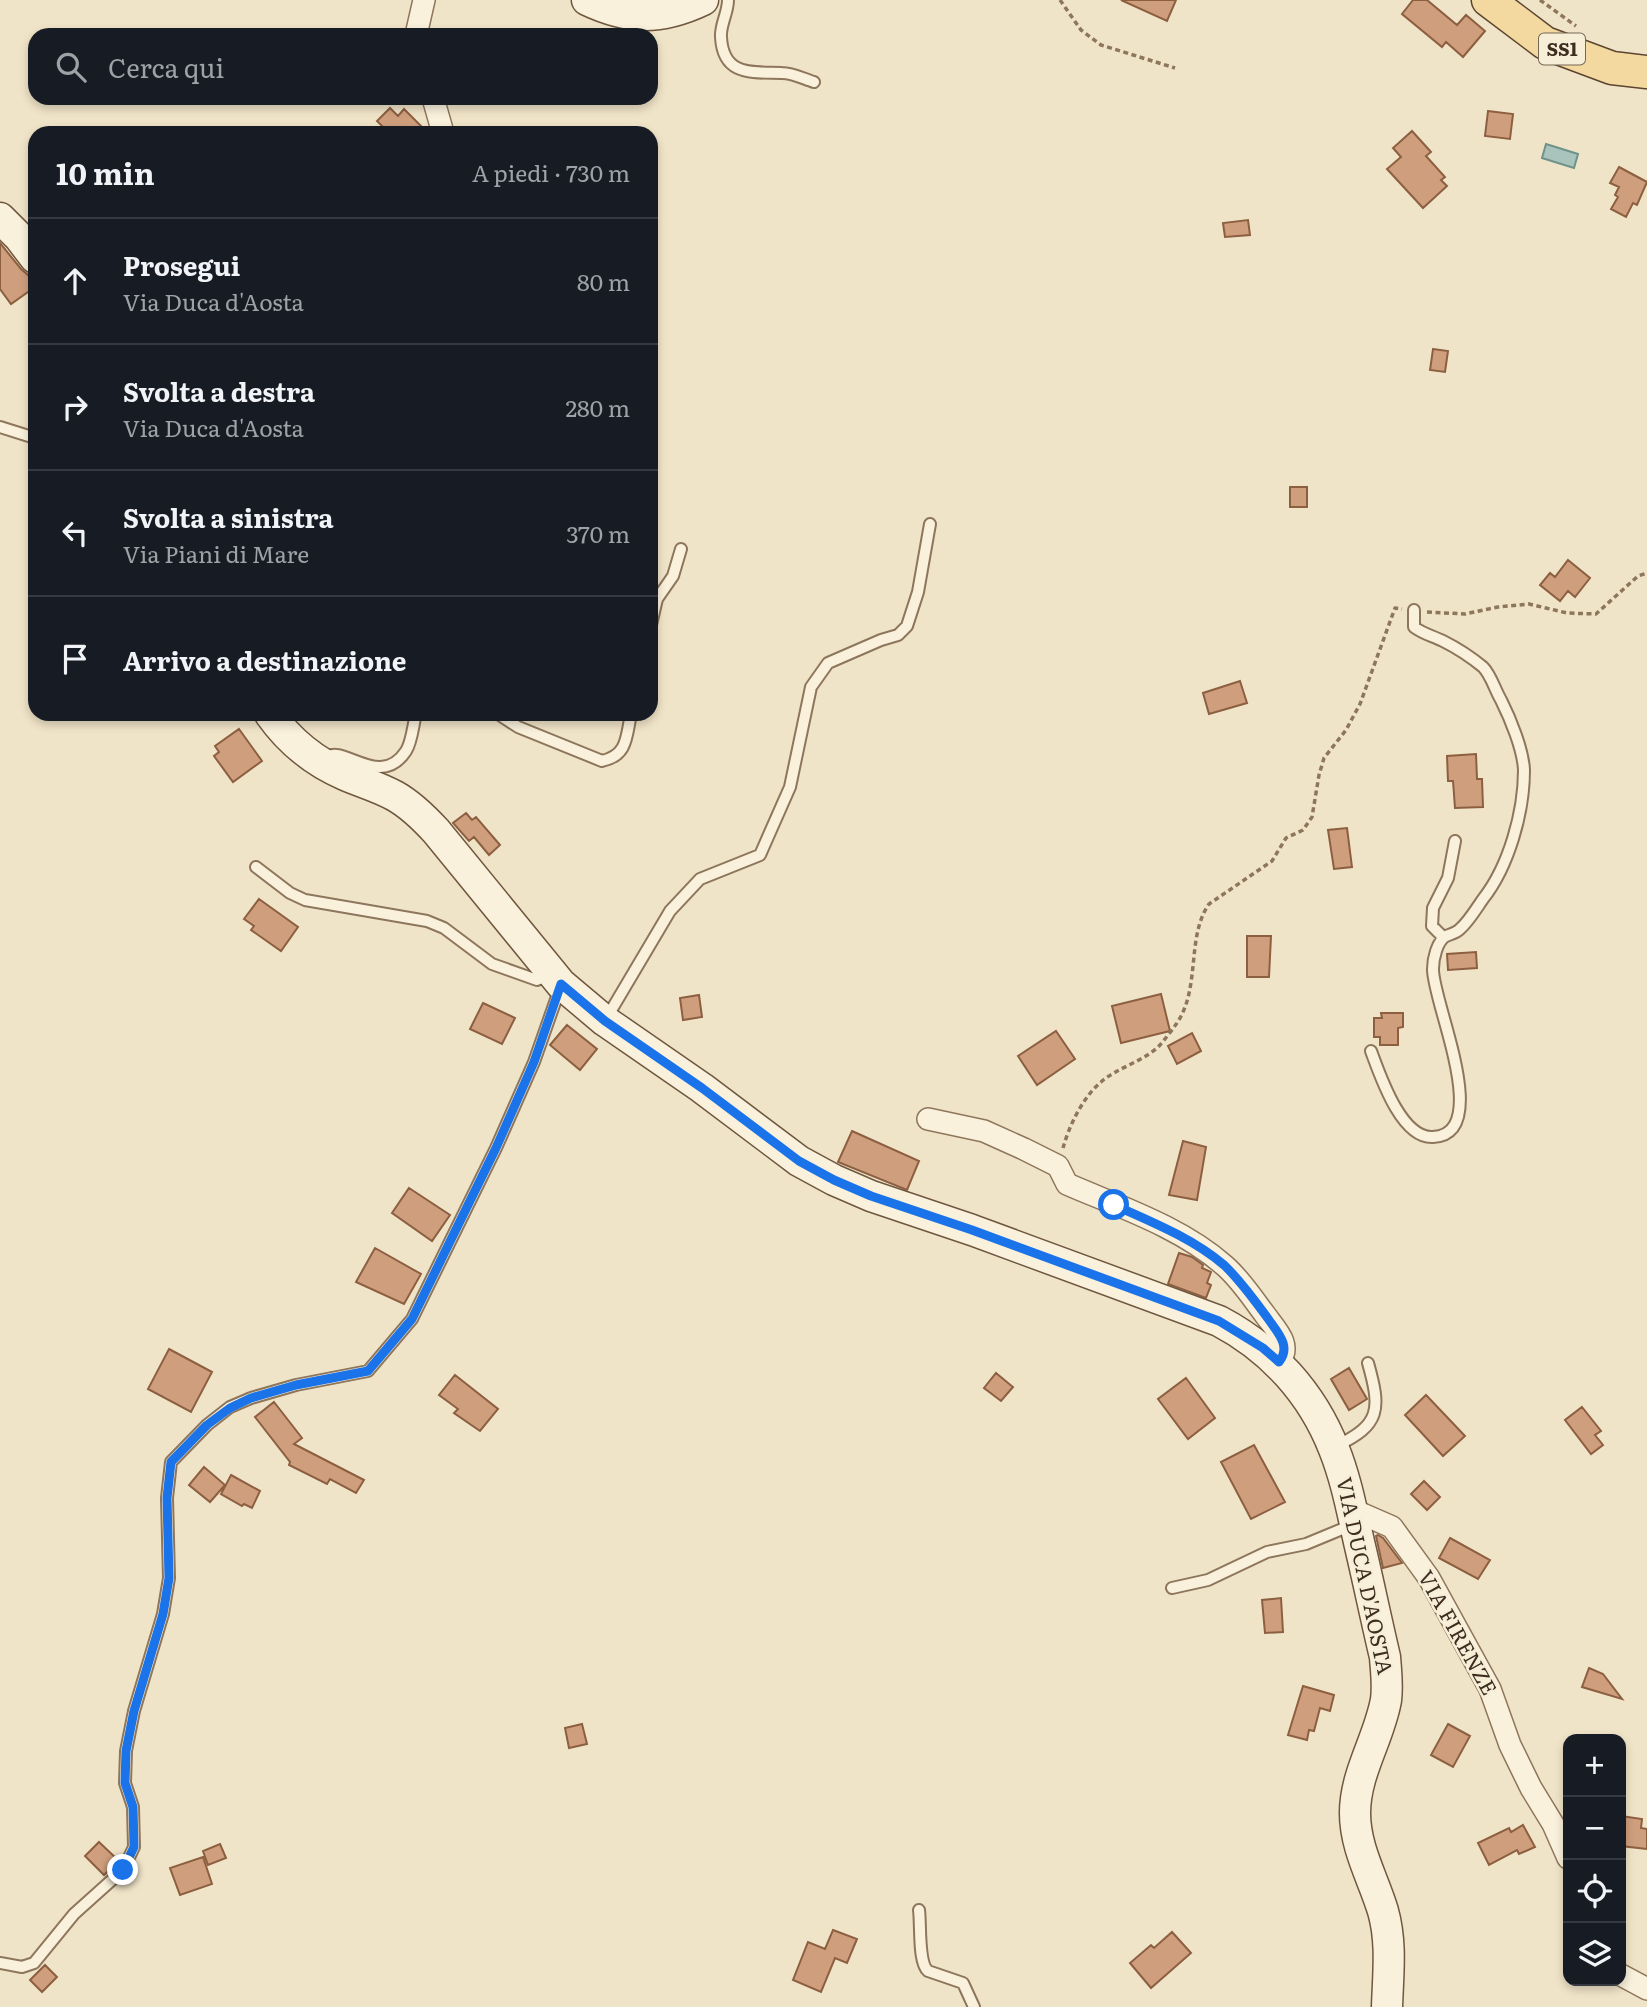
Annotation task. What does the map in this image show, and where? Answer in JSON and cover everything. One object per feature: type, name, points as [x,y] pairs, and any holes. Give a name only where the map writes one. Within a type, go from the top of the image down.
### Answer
[{"type":"main road","points":[[587,0],[602,7],[647,15],[670,14],[703,0]]},
{"type":"main road","name":"SS1","points":[[1488,0],[1545,43],[1612,68],[1647,72]]},
{"type":"main road","points":[[0,218],[28,249]]},
{"type":"main road","name":"VIA DUCA D'AOSTA","points":[[275,721],[298,746],[322,762],[395,796],[416,811],[436,831],[557,979],[605,1021],[702,1088],[799,1161],[871,1196],[972,1230],[1219,1321],[1263,1348],[1279,1362],[1316,1414],[1334,1447],[1354,1517],[1385,1657],[1385,1700],[1362,1771],[1355,1814],[1356,1832],[1388,1931],[1387,2007]]},
{"type":"street","points":[[418,28],[424,0]]},
{"type":"street","points":[[435,105],[441,126]]},
{"type":"street","points":[[928,1119],[984,1131],[1058,1166],[1067,1184],[1170,1230],[1199,1247],[1225,1266],[1279,1334],[1285,1348],[1285,1354],[1279,1362]]},
{"type":"street","name":"VIA FIRENZE","points":[[1354,1517],[1392,1527],[1429,1578],[1490,1689],[1510,1745],[1563,1847]]},
{"type":"street","points":[[1626,1978],[1647,1989]]},
{"type":"lane","points":[[728,0],[728,11],[720,34],[722,52],[734,68],[759,74],[785,73],[814,82]]},
{"type":"lane","points":[[0,427],[28,436]]},
{"type":"lane","points":[[605,1021],[670,911],[700,879],[760,855],[790,787],[811,687],[828,663],[898,635],[907,626],[918,592],[930,524]]},
{"type":"lane","points":[[658,598],[673,576],[681,548]]},
{"type":"lane","points":[[1371,1051],[1383,1082],[1410,1128],[1431,1138],[1453,1128],[1460,1111],[1460,1097],[1450,1040],[1435,985],[1433,970],[1437,949],[1443,937],[1460,929],[1493,887],[1519,823],[1524,768],[1510,719],[1484,668],[1445,642],[1414,627],[1414,610]]},
{"type":"lane","points":[[322,762],[334,753],[365,766],[384,768],[395,763],[407,750],[414,721]]},
{"type":"lane","points":[[509,721],[602,761],[614,758],[623,748],[629,721]]},
{"type":"lane","points":[[1443,937],[1432,926],[1433,908],[1448,878],[1455,841]]},
{"type":"lane","points":[[0,1963],[22,1967],[34,1963],[74,1914],[123,1870],[134,1847],[133,1807],[125,1783],[126,1751],[134,1711],[163,1614],[169,1578],[167,1498],[171,1462],[207,1425],[230,1408],[251,1398],[296,1385],[368,1371],[412,1319],[496,1148],[534,1062],[557,979],[537,980],[506,970],[477,954],[444,928],[427,921],[305,900],[290,893],[256,867]]},
{"type":"lane","points":[[1334,1447],[1360,1434],[1373,1418],[1376,1401],[1367,1363]]},
{"type":"lane","points":[[1172,1588],[1208,1580],[1268,1552],[1306,1544],[1354,1517]]},
{"type":"lane","points":[[919,1910],[923,1968],[963,1983],[974,2007]]},
{"type":"path","points":[[1060,0],[1081,30],[1101,45],[1175,68]]},
{"type":"path","points":[[1540,0],[1580,28]]},
{"type":"path","points":[[1058,1166],[1071,1128],[1082,1106],[1099,1083],[1159,1046],[1178,1020],[1190,994],[1203,913],[1209,904],[1272,861],[1286,838],[1303,830],[1312,817],[1324,758],[1346,730],[1360,704],[1395,608],[1465,614],[1529,604],[1567,613],[1596,614],[1638,576],[1647,573]]},
{"type":"water","points":[[1546,144],[1578,154],[1574,168],[1542,158]]},
{"type":"building","points":[[1121,0],[1176,0],[1167,21]]},
{"type":"building","points":[[1413,0],[1427,0],[1457,25],[1466,15],[1485,31],[1463,57],[1446,42],[1442,47],[1402,14]]},
{"type":"building","points":[[390,108],[398,116],[404,109],[421,126],[382,126],[377,121]]},
{"type":"building","points":[[1488,111],[1513,114],[1510,139],[1485,136]]},
{"type":"building","points":[[1412,131],[1431,152],[1426,156],[1445,177],[1441,180],[1447,186],[1423,208],[1387,169],[1401,157],[1393,148]]},
{"type":"building","points":[[1619,167],[1647,182],[1637,205],[1633,203],[1626,217],[1611,209],[1618,197],[1615,195],[1619,187],[1610,183]]},
{"type":"building","points":[[1248,220],[1250,235],[1225,237],[1223,223]]},
{"type":"building","points":[[0,243],[28,275],[28,292],[11,304],[0,289]]},
{"type":"building","points":[[1433,349],[1448,351],[1445,372],[1430,370]]},
{"type":"building","points":[[1290,487],[1307,487],[1307,507],[1290,507]]},
{"type":"building","points":[[1568,560],[1590,578],[1575,597],[1568,591],[1560,601],[1540,585],[1550,573],[1555,577]]},
{"type":"building","points":[[1240,681],[1247,703],[1209,714],[1203,693]]},
{"type":"building","points":[[239,729],[262,761],[233,782],[214,756],[219,752],[215,746]]},
{"type":"building","points":[[1476,754],[1477,779],[1482,779],[1483,807],[1455,808],[1453,781],[1448,781],[1447,756]]},
{"type":"building","points":[[466,813],[472,820],[476,817],[500,845],[489,855],[474,837],[469,841],[453,823]]},
{"type":"building","points":[[1347,828],[1352,867],[1334,869],[1328,830]]},
{"type":"building","points":[[259,899],[298,927],[281,951],[251,930],[254,926],[244,919]]},
{"type":"building","points":[[1247,936],[1271,936],[1269,977],[1247,977]]},
{"type":"building","points":[[1476,952],[1477,968],[1448,970],[1447,954]]},
{"type":"building","points":[[1161,994],[1170,1031],[1121,1043],[1112,1006]]},
{"type":"building","points":[[699,995],[702,1017],[683,1020],[680,998]]},
{"type":"building","points":[[483,1003],[515,1018],[502,1044],[470,1029]]},
{"type":"building","points":[[1381,1013],[1403,1013],[1403,1027],[1398,1028],[1398,1045],[1380,1045],[1380,1037],[1374,1037],[1374,1018],[1382,1018]]},
{"type":"building","points":[[567,1025],[597,1049],[580,1070],[550,1045]]},
{"type":"building","points":[[1056,1031],[1075,1059],[1037,1085],[1018,1056]]},
{"type":"building","points":[[1192,1033],[1201,1051],[1177,1064],[1168,1046]]},
{"type":"building","points":[[852,1131],[919,1161],[907,1190],[838,1162]]},
{"type":"building","points":[[1183,1141],[1206,1147],[1197,1200],[1169,1195]]},
{"type":"building","points":[[409,1188],[450,1215],[432,1241],[392,1213]]},
{"type":"building","points":[[375,1248],[421,1274],[404,1304],[356,1282]]},
{"type":"building","points":[[1179,1253],[1192,1257],[1203,1265],[1202,1268],[1211,1272],[1207,1283],[1211,1285],[1206,1298],[1168,1284]]},
{"type":"building","points":[[169,1349],[212,1372],[191,1412],[148,1389]]},
{"type":"building","points":[[1349,1368],[1367,1399],[1349,1410],[1331,1379]]},
{"type":"building","points":[[996,1373],[1013,1387],[1001,1401],[984,1388]]},
{"type":"building","points":[[455,1375],[498,1409],[480,1431],[454,1413],[458,1409],[439,1395]]},
{"type":"building","points":[[1186,1378],[1215,1418],[1188,1439],[1158,1399]]},
{"type":"building","points":[[1426,1395],[1465,1436],[1443,1456],[1405,1415]]},
{"type":"building","points":[[274,1402],[302,1438],[294,1444],[364,1480],[356,1493],[330,1479],[327,1484],[289,1465],[290,1462],[255,1417]]},
{"type":"building","points":[[1582,1407],[1601,1431],[1595,1435],[1603,1445],[1591,1454],[1565,1420]]},
{"type":"building","points":[[1254,1445],[1285,1502],[1251,1519],[1221,1462]]},
{"type":"building","points":[[204,1467],[225,1485],[210,1502],[189,1485]]},
{"type":"building","points":[[231,1475],[260,1491],[252,1508],[244,1504],[242,1506],[221,1494]]},
{"type":"building","points":[[1424,1481],[1440,1497],[1427,1510],[1411,1494]]},
{"type":"building","points":[[1378,1535],[1402,1563],[1383,1568],[1376,1536]]},
{"type":"building","points":[[1450,1538],[1490,1560],[1478,1579],[1439,1558]]},
{"type":"building","points":[[1281,1598],[1283,1632],[1265,1633],[1262,1600]]},
{"type":"building","points":[[1589,1668],[1603,1674],[1622,1699],[1582,1687]]},
{"type":"building","points":[[1303,1686],[1334,1695],[1330,1711],[1320,1708],[1314,1731],[1309,1730],[1307,1740],[1288,1735]]},
{"type":"building","points":[[582,1724],[587,1744],[569,1748],[565,1728]]},
{"type":"building","points":[[1448,1724],[1470,1736],[1453,1767],[1431,1755]]},
{"type":"building","points":[[1626,1817],[1642,1819],[1641,1828],[1647,1829],[1647,1849],[1626,1847]]},
{"type":"building","points":[[1523,1825],[1535,1847],[1519,1854],[1517,1850],[1489,1865],[1478,1843],[1509,1828],[1511,1832]]},
{"type":"building","points":[[99,1842],[119,1861],[104,1875],[85,1856]]},
{"type":"building","points":[[220,1844],[226,1858],[208,1865],[203,1851]]},
{"type":"building","points":[[203,1857],[212,1884],[180,1895],[170,1868]]},
{"type":"building","points":[[833,1930],[857,1939],[847,1963],[835,1958],[821,1992],[793,1980],[808,1942],[825,1949]]},
{"type":"building","points":[[1172,1932],[1191,1953],[1151,1988],[1130,1963],[1151,1945],[1154,1948]]},
{"type":"building","points":[[45,1965],[57,1977],[42,1992],[30,1980]]},
{"type":"route","points":[[123,1870],[134,1847],[133,1807],[125,1783],[126,1751],[134,1711],[163,1614],[169,1578],[167,1498],[171,1462],[207,1425],[230,1408],[251,1398],[296,1385],[368,1371],[412,1319],[496,1148],[534,1062],[561,984],[605,1021],[702,1088],[799,1161],[834,1180],[871,1196],[972,1230],[1219,1321],[1240,1332],[1279,1362],[1285,1354],[1285,1348],[1279,1334],[1225,1266],[1170,1230],[1114,1205]]}]
